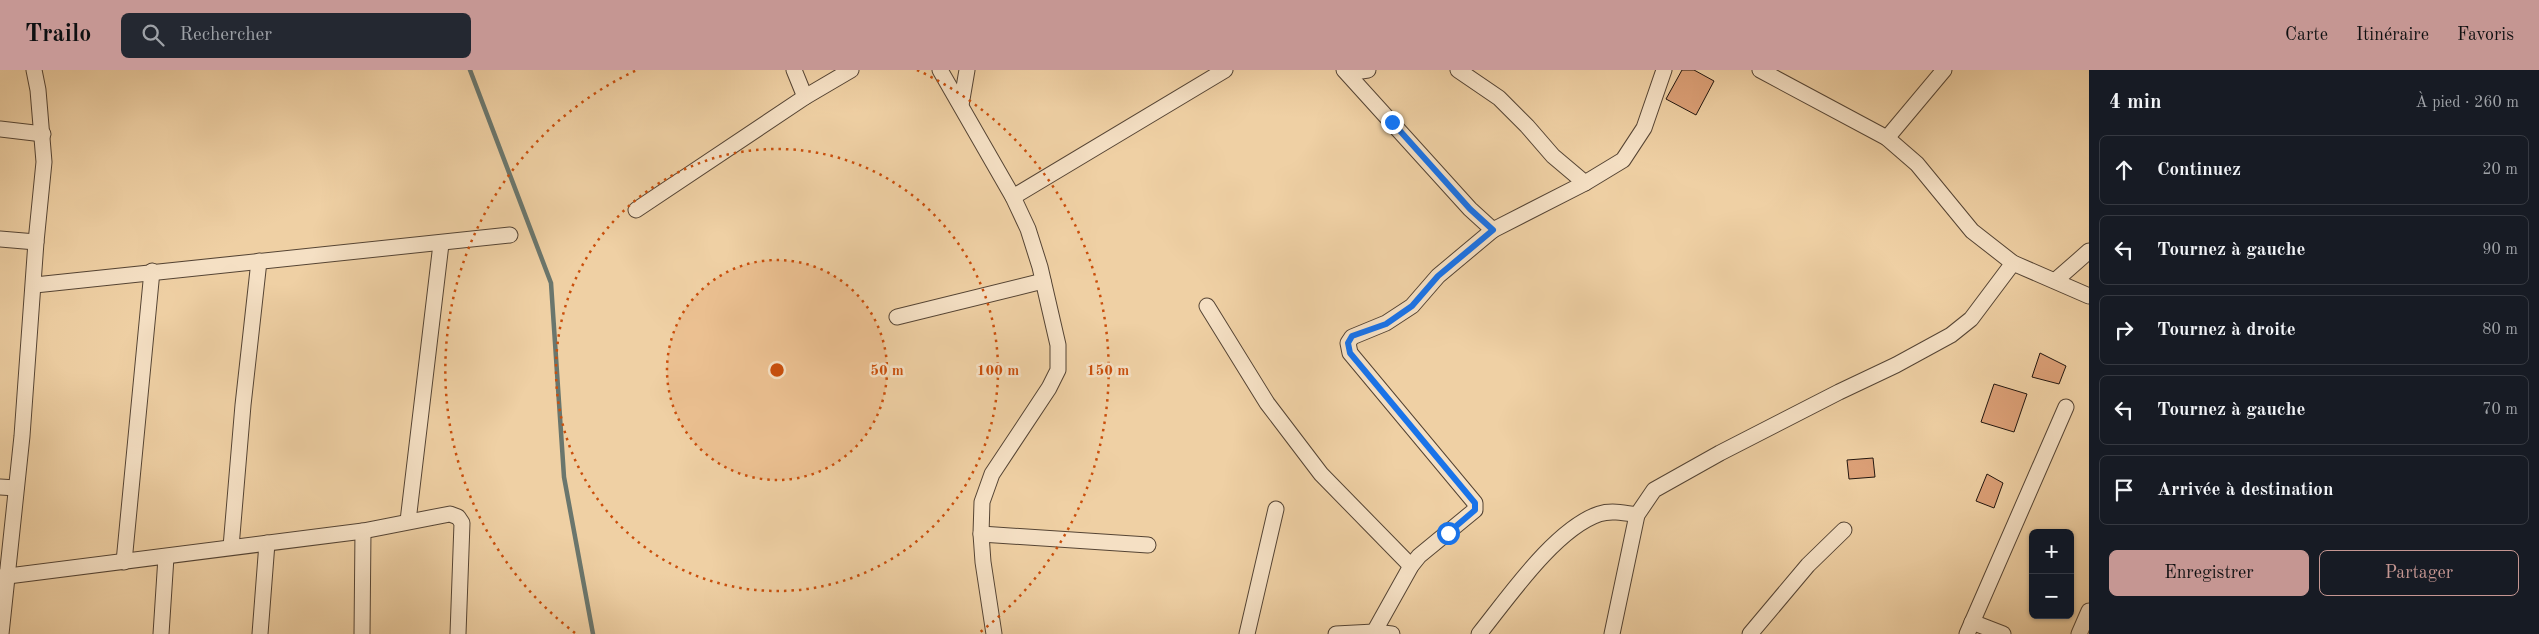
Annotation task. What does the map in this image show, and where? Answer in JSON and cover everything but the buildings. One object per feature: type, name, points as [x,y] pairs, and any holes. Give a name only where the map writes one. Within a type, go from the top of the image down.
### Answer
[{"type":"street","points":[[1,634],[3,577],[16,488],[44,162],[43,134],[34,70]]},
{"type":"street","points":[[794,70],[805,97]]},
{"type":"street","points":[[636,210],[805,97],[851,70]]},
{"type":"street","points":[[940,70],[1028,228],[1044,281],[1058,345],[1058,370],[1049,388],[992,474],[982,502],[981,534],[994,634]]},
{"type":"street","points":[[961,105],[967,70]]},
{"type":"street","points":[[1013,198],[1225,70]]},
{"type":"street","points":[[1346,72],[1368,70]]},
{"type":"street","points":[[1458,70],[1499,98],[1553,156],[1585,183]]},
{"type":"street","points":[[1373,633],[1411,566],[1419,556],[1475,510],[1475,503],[1350,353],[1348,343],[1352,336],[1386,324],[1412,306],[1438,276],[1493,230],[1585,183],[1623,160],[1634,146],[1650,112],[1664,70]]},
{"type":"street","points":[[1760,70],[1887,138],[1917,164],[1972,231],[2013,263],[2056,280],[2089,296]]},
{"type":"street","points":[[1887,138],[1944,70]]},
{"type":"street","points":[[1346,72],[1470,209],[1493,230]]},
{"type":"street","points":[[0,129],[43,134]]},
{"type":"street","points":[[34,285],[441,244],[510,235]]},
{"type":"street","points":[[0,239],[36,242]]},
{"type":"street","points":[[408,522],[441,244]]},
{"type":"street","points":[[2056,280],[2089,251]]},
{"type":"street","points":[[231,547],[243,405],[259,261]]},
{"type":"street","points":[[1612,634],[1637,515],[1646,500],[1663,483],[1951,335],[1971,320],[2013,263]]},
{"type":"street","points":[[124,562],[152,272]]},
{"type":"street","points":[[897,317],[1044,281]]},
{"type":"street","points":[[1207,306],[1267,403],[1321,474],[1411,566]]},
{"type":"street","points":[[2003,634],[1970,628],[2066,407]]},
{"type":"street","points":[[0,487],[16,488]]},
{"type":"street","points":[[1247,634],[1276,509]]},
{"type":"street","points":[[1479,634],[1545,554],[1568,532],[1601,513],[1617,512],[1637,515]]},
{"type":"street","points":[[3,577],[363,531],[450,514],[458,517],[462,523],[458,634]]},
{"type":"street","points":[[1750,634],[1808,565],[1844,530]]},
{"type":"street","points":[[362,634],[363,531]]},
{"type":"street","points":[[981,534],[1148,545]]},
{"type":"street","points":[[260,634],[267,542]]},
{"type":"street","points":[[161,634],[166,557]]},
{"type":"street","points":[[2079,634],[2089,610]]},
{"type":"street","points":[[1336,634],[1392,634]]},
{"type":"waterway","points":[[470,70],[551,283],[564,477],[593,634]]},
{"type":"route","points":[[1392,122],[1470,209],[1493,230],[1438,276],[1412,306],[1386,324],[1352,336],[1348,343],[1350,353],[1475,503],[1475,510],[1448,533]]}]
